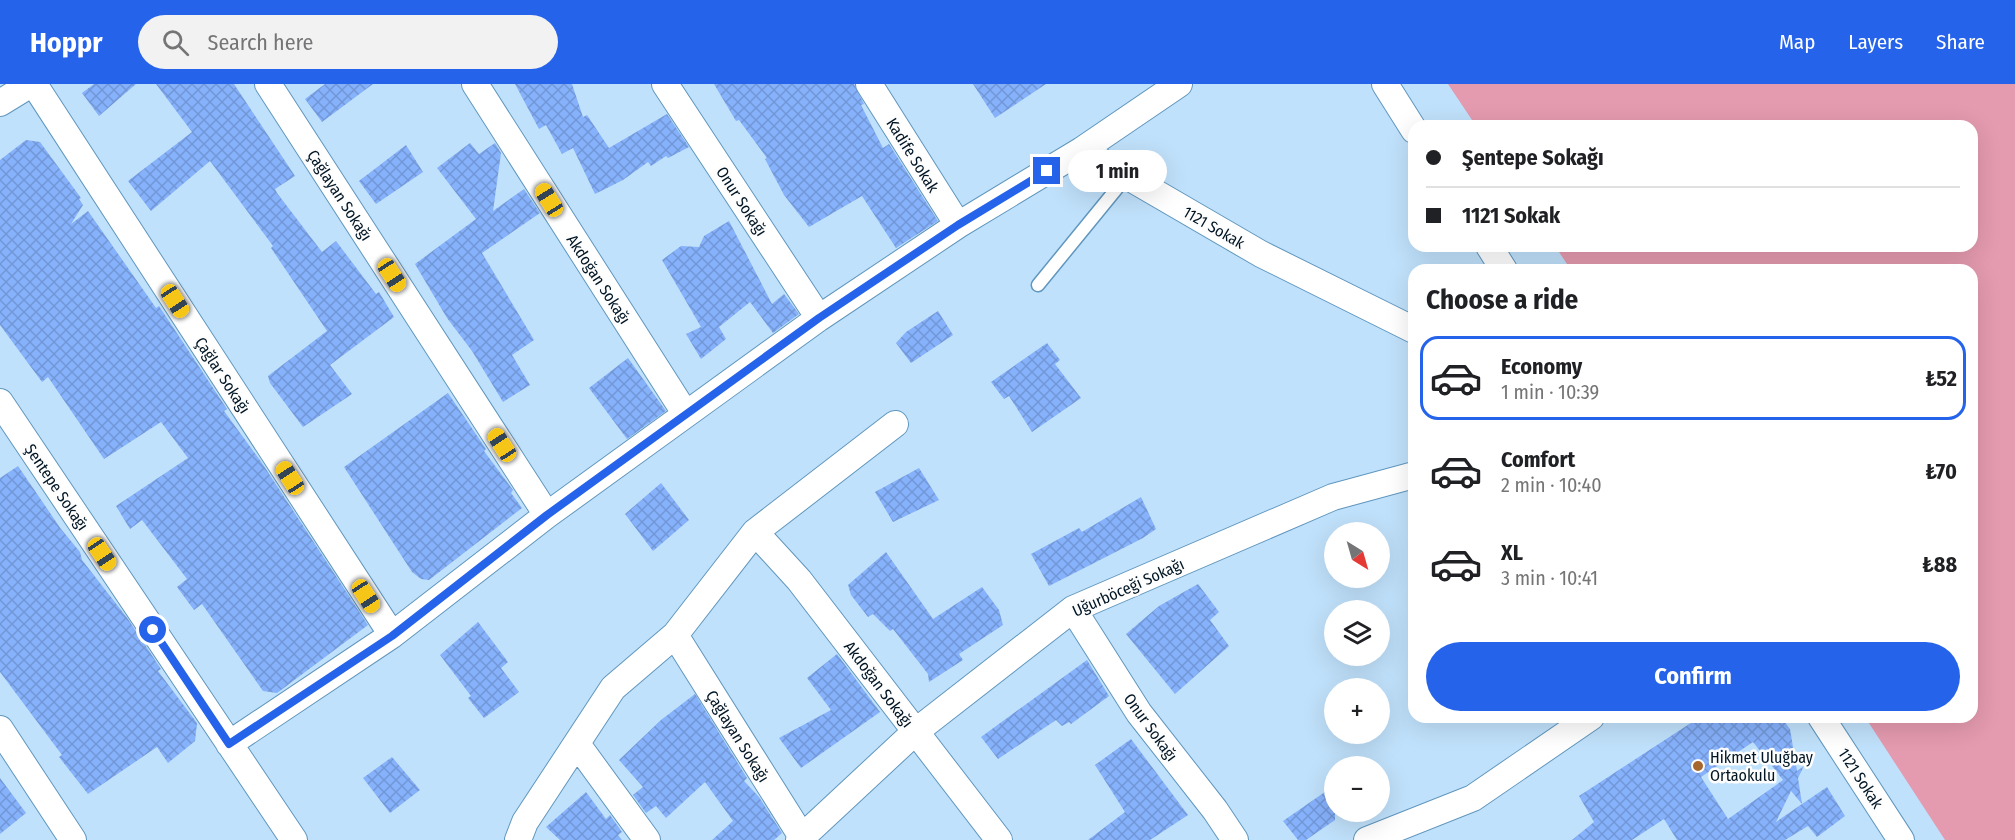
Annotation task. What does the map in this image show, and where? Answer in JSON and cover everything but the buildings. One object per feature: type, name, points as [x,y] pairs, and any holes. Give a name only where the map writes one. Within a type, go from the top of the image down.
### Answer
[{"type":"street","points":[[0,103],[32,84]]},
{"type":"street","name":"Çağlar Sokağı","points":[[32,84],[392,636]]},
{"type":"street","name":"Çağlayan Sokağı","points":[[268,84],[547,515]]},
{"type":"street","name":"Akdoğan Sokağı","points":[[475,84],[685,413]]},
{"type":"street","name":"Onur Sokağı","points":[[665,84],[819,318]]},
{"type":"street","name":"Kadife Sokak","points":[[869,84],[958,225]]},
{"type":"street","points":[[229,744],[392,636],[547,515],[819,318],[958,225],[1082,150],[1179,84]]},
{"type":"street","points":[[1385,84],[1408,120]]},
{"type":"street","name":"1121 Sokak","points":[[1082,150],[1261,255],[1408,327]]},
{"type":"street","name":"Şentepe Sokağı","points":[[0,402],[294,840]]},
{"type":"street","points":[[518,840],[525,822],[613,688],[675,635],[755,532],[895,424]]},
{"type":"street","name":"Uğurböceği Sokağı","points":[[801,838],[915,732],[1073,609],[1333,497],[1408,477]]},
{"type":"street","name":"Akdoğan Sokağı","points":[[755,532],[799,580],[999,840]]},
{"type":"street","name":"Onur Sokağı","points":[[1073,609],[1138,713],[1215,810],[1235,840]]},
{"type":"street","name":"Çağlayan Sokağı","points":[[675,635],[801,838]]},
{"type":"street","points":[[1367,840],[1473,798],[1582,723]]},
{"type":"street","name":"1121 Sokak","points":[[1825,723],[1901,840]]},
{"type":"street","points":[[0,729],[73,840]]},
{"type":"street","points":[[577,744],[647,840]]},
{"type":"lane","points":[[1038,285],[1127,176]]},
{"type":"shaded area","points":[[1448,84],[2015,84],[2015,840],[1945,840],[1869,723],[1978,723],[1978,264],[1567,264],[1559,252],[1978,252],[1978,120],[1472,120]]},
{"type":"place","name":"Hikmet Uluğbay Ortaokulu","points":[[1698,766]]},
{"type":"route","points":[[153,630],[229,744],[392,636],[547,515],[819,318],[958,225],[1047,171]]}]
